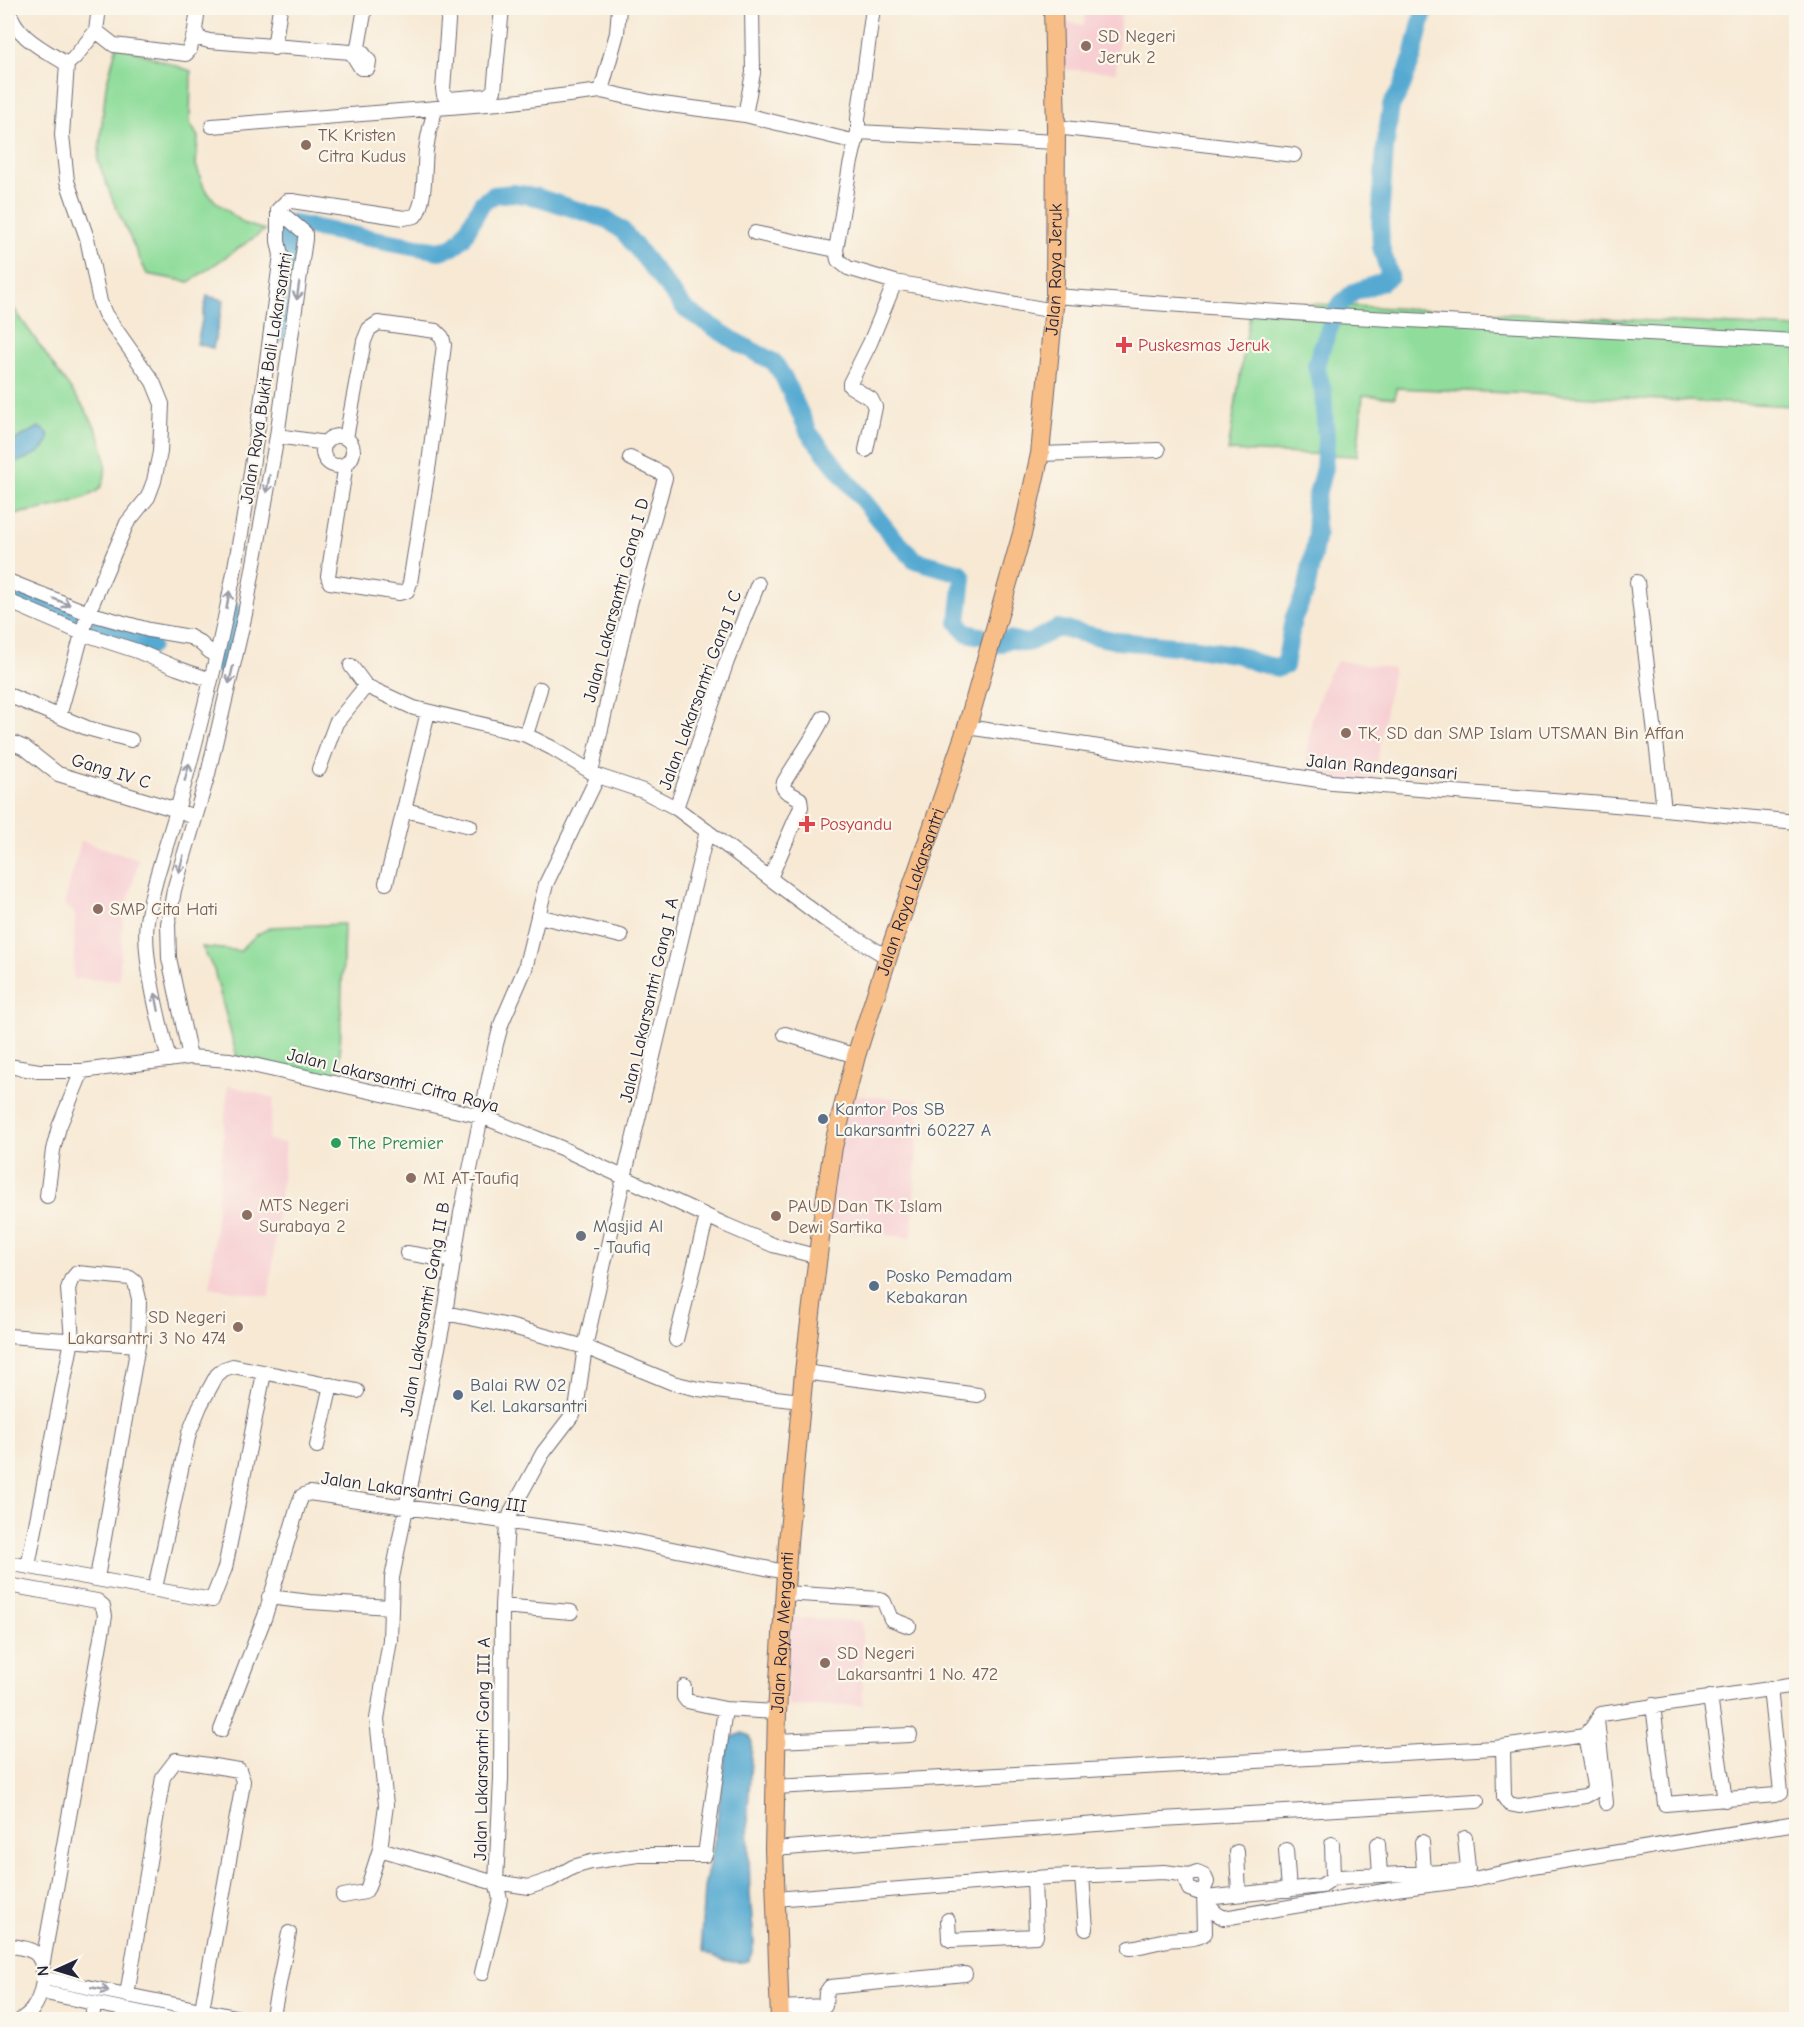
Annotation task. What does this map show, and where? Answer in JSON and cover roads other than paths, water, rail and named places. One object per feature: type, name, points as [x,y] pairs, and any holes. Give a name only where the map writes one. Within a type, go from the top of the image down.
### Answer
[{"type":"main road","name":"Jalan Raya Jeruk","points":[[1023,530],[1040,454],[1055,304],[1056,134],[1053,8]]},
{"type":"main road","name":"Jalan Raya Lakarsantri","points":[[819,1257],[833,1148],[856,1056],[887,957],[967,727],[1023,530]]},
{"type":"main road","name":"Jalan Raya Menganti","points":[[780,2014],[774,1849],[777,1712],[785,1572],[804,1372],[819,1257]]},
{"type":"street","points":[[8,8],[20,32],[34,45],[67,64]]},
{"type":"street","points":[[59,716],[88,613],[127,523],[148,496],[154,481],[160,452],[162,404],[153,382],[105,314],[100,302],[87,238],[67,181],[63,157],[62,135],[67,64],[75,58],[96,31],[99,8]]},
{"type":"street","points":[[96,31],[114,45],[186,54],[190,49],[195,30],[198,8]]},
{"type":"street","points":[[274,48],[280,8]]},
{"type":"street","points":[[195,30],[199,38],[209,41],[274,48],[355,50],[365,8]]},
{"type":"street","points":[[449,8],[443,89],[444,95],[449,99],[486,96],[494,91],[502,8]]},
{"type":"street","points":[[601,91],[617,33],[619,8]]},
{"type":"street","points":[[745,116],[753,73],[752,8]]},
{"type":"street","points":[[873,8],[857,137],[836,250],[838,260],[848,268],[895,282],[1055,304],[1797,341]]},
{"type":"street","points":[[212,126],[512,102],[601,91],[655,103],[745,116],[857,137],[1056,134],[1294,155]]},
{"type":"street","points":[[290,221],[286,201],[404,218],[415,216],[421,205],[426,151],[436,108]]},
{"type":"street","name":"Jalan Raya Bukit Bali Lakarsantri","points":[[190,1057],[170,958],[168,924],[174,890],[208,774],[245,614],[269,440],[290,221]]},
{"type":"street","name":"Jalan Raya Bukit Bali Lakarsantri","points":[[169,1060],[148,960],[147,922],[167,838],[177,810],[211,680],[269,440],[281,255],[278,241],[290,221]]},
{"type":"street","points":[[755,233],[836,250]]},
{"type":"street","points":[[866,450],[875,407],[871,399],[850,386],[850,383],[870,343],[895,282]]},
{"type":"street","points":[[325,447],[335,437],[345,438],[353,451],[353,456],[346,464],[328,576],[330,582],[399,593],[406,591],[410,583],[429,463],[444,345],[442,337],[436,331],[378,323],[369,329],[364,341],[345,438]]},
{"type":"street","points":[[269,440],[325,447]]},
{"type":"street","points":[[325,447],[329,463],[338,466],[346,464]]},
{"type":"street","points":[[1040,454],[1158,450]]},
{"type":"street","name":"Jalan Lakarsantri Gang I D","points":[[595,774],[630,604],[665,478],[663,474],[630,458]]},
{"type":"street","points":[[8,581],[88,613],[190,637],[216,657]]},
{"type":"street","points":[[1637,582],[1664,809]]},
{"type":"street","name":"Jalan Lakarsantri Gang I C","points":[[676,808],[727,661],[758,584]]},
{"type":"street","points":[[8,601],[82,633],[211,680]]},
{"type":"street","points":[[153,657],[163,632]]},
{"type":"street","name":"Jalan Lakarsantri Gang I C","points":[[351,666],[366,686],[414,708],[526,735],[595,774],[643,791],[676,808],[824,919],[887,957]]},
{"type":"street","points":[[319,770],[336,723],[366,686]]},
{"type":"street","points":[[526,735],[540,689]]},
{"type":"street","points":[[8,695],[87,728],[131,740]]},
{"type":"street","points":[[386,883],[428,712]]},
{"type":"street","points":[[770,878],[801,807],[800,799],[786,791],[783,787],[784,782],[802,752],[810,744],[823,718]]},
{"type":"street","name":"Jalan Randegansari","points":[[967,727],[1332,782],[1797,822]]},
{"type":"street","name":"Gang IV C","points":[[8,741],[25,748],[57,774],[177,810],[195,818]]},
{"type":"street","name":"Jalan Lakarsantri Gang II B","points":[[344,1896],[365,1892],[380,1849],[386,1805],[377,1719],[390,1640],[390,1607],[395,1553],[445,1313],[461,1213],[496,1044],[502,1022],[525,969],[551,871],[595,774]]},
{"type":"street","points":[[405,810],[470,826]]},
{"type":"street","name":"Jalan Lakarsantri Gang I A","points":[[507,1523],[543,1453],[573,1414],[579,1393],[585,1347],[707,831]]},
{"type":"street","points":[[538,916],[621,936]]},
{"type":"street","points":[[785,1034],[856,1056]]},
{"type":"street","name":"Jalan Lakarsantri Citra Raya","points":[[8,1066],[39,1071],[82,1071],[190,1057],[230,1060],[481,1116],[561,1148],[773,1245],[819,1257]]},
{"type":"street","points":[[47,1196],[53,1150],[59,1127],[82,1071]]},
{"type":"street","points":[[676,1340],[707,1216]]},
{"type":"street","points":[[407,1253],[454,1261]]},
{"type":"street","points":[[28,1566],[72,1340],[68,1289],[71,1280],[77,1273],[130,1278],[138,1286],[138,1346],[97,1578]]},
{"type":"street","points":[[445,1313],[509,1326],[585,1347],[682,1385],[698,1389],[801,1401]]},
{"type":"street","points":[[8,1336],[138,1346]]},
{"type":"street","points":[[155,1588],[189,1433],[200,1406],[217,1375],[233,1366],[357,1391]]},
{"type":"street","points":[[804,1372],[978,1395]]},
{"type":"street","points":[[8,1563],[212,1600],[225,1568],[264,1374]]},
{"type":"street","points":[[317,1446],[331,1385]]},
{"type":"street","name":"Jalan Lakarsantri Gang III","points":[[221,1730],[259,1633],[302,1496],[309,1493],[406,1509],[614,1537],[785,1572]]},
{"type":"street","name":"Jalan Lakarsantri Gang III A","points":[[482,1973],[500,1908],[496,1882],[501,1779],[502,1606],[507,1523]]},
{"type":"street","points":[[8,1590],[97,1601],[103,1606],[105,1616],[42,1979],[32,2010],[21,2019]]},
{"type":"street","points":[[784,1593],[880,1599],[884,1602],[891,1619],[909,1626]]},
{"type":"street","points":[[269,1597],[390,1607]]},
{"type":"street","points":[[502,1606],[571,1612]]},
{"type":"street","points":[[775,1787],[1503,1747],[1585,1735],[1601,1714],[1797,1685]]},
{"type":"street","points":[[684,1687],[684,1697],[687,1701],[725,1709],[777,1712]]},
{"type":"street","points":[[1653,1705],[1665,1804],[1780,1794],[1770,1688]]},
{"type":"street","points":[[1710,1697],[1725,1800]]},
{"type":"street","points":[[380,1849],[488,1881],[529,1887],[550,1880],[573,1867],[591,1862],[638,1855],[705,1855],[725,1709]]},
{"type":"street","points":[[1597,1720],[1606,1803]]},
{"type":"street","points":[[776,1741],[910,1735]]},
{"type":"street","points":[[1503,1747],[1504,1797],[1509,1804],[1519,1806],[1585,1796],[1593,1792],[1594,1786],[1585,1735]]},
{"type":"street","points":[[127,1995],[163,1777],[176,1760],[239,1770],[243,1780],[242,1789],[201,2015]]},
{"type":"street","points":[[774,1849],[1162,1819],[1477,1801]]},
{"type":"street","points":[[1205,1897],[1217,1914],[1224,1918],[1395,1889],[1469,1880],[1539,1865],[1797,1823]]},
{"type":"street","points":[[1205,1897],[1321,1886],[1333,1878],[1466,1870],[1468,1868],[1465,1838]]},
{"type":"street","points":[[1422,1842],[1424,1873]]},
{"type":"street","points":[[1332,1844],[1333,1878]]},
{"type":"street","points":[[1378,1844],[1380,1875]]},
{"type":"street","points":[[1286,1850],[1289,1890]]},
{"type":"street","points":[[1237,1852],[1239,1894]]},
{"type":"street","points":[[775,1899],[1034,1878],[1164,1872],[1189,1875],[1197,1872],[1204,1875],[1207,1882],[1205,1933],[1200,1937],[1166,1940],[1130,1948]]},
{"type":"street","points":[[1082,1876],[1086,1929]]},
{"type":"street","points":[[948,1920],[949,1939],[951,1940],[1036,1936],[1034,1878]]},
{"type":"street","points":[[272,2019],[289,1933]]},
{"type":"street","points":[[8,1945],[32,1951],[38,1955],[42,1979]]},
{"type":"street","points":[[780,2014],[825,2006],[826,1993],[830,1988],[964,1974]]},
{"type":"street","points":[[42,1979],[127,1995],[201,2015],[250,2019]]},
{"type":"street","points":[[42,1979],[94,2003],[155,2017],[176,2019]]},
{"type":"street","points":[[91,2019],[94,2003]]},
{"type":"water","points":[[207,296],[224,300],[213,348],[197,344]]},
{"type":"water","points":[[39,427],[48,433],[46,446],[35,455],[8,465],[8,442]]},
{"type":"water","points":[[742,1733],[748,1735],[752,1743],[748,1811],[750,1895],[754,1943],[750,1960],[739,1962],[720,1959],[704,1951],[701,1939],[704,1887],[714,1843],[725,1759],[728,1745],[733,1737]]},
{"type":"waterway","points":[[992,642],[999,644],[1009,639],[1026,643],[1058,628],[1117,641],[1197,648],[1239,655],[1254,662],[1279,668],[1285,666],[1293,619],[1306,591],[1317,534],[1314,506],[1324,468],[1326,440],[1323,391],[1316,366],[1339,305],[1354,292],[1382,282],[1390,276],[1381,247],[1380,221],[1385,149],[1391,106],[1401,89],[1413,56],[1423,14],[1428,8]]},
{"type":"waterway","points":[[289,223],[439,251],[453,247],[463,238],[482,203],[494,195],[513,193],[537,197],[608,220],[623,231],[686,310],[738,343],[774,362],[784,378],[809,433],[891,535],[915,560],[960,573],[963,578],[958,622],[966,633],[981,636]]},
{"type":"waterway","points":[[277,334],[288,263],[287,245],[280,231]]},
{"type":"waterway","points":[[15,599],[74,618]]},
{"type":"waterway","points":[[223,667],[232,610]]},
{"type":"waterway","points":[[98,627],[151,646]]},
{"type":"place","name":"SD Negeri Jeruk 2","points":[[1086,46]]},
{"type":"place","name":"TK Kristen Citra Kudus","points":[[306,145]]},
{"type":"place","name":"Puskesmas Jeruk","points":[[1124,345]]},
{"type":"place","name":"TK, SD dan SMP Islam UTSMAN Bin Affan","points":[[1346,733]]},
{"type":"place","name":"Posyandu","points":[[807,824]]},
{"type":"place","name":"SMP Cita Hati","points":[[98,909]]},
{"type":"place","name":"Kantor Pos SB Lakarsantri 60227 A","points":[[823,1119]]},
{"type":"place","name":"The Premier","points":[[336,1143]]},
{"type":"place","name":"MI AT-Taufiq","points":[[411,1178]]},
{"type":"place","name":"MTS Negeri Surabaya 2","points":[[247,1215]]},
{"type":"place","name":"PAUD Dan TK Islam Dewi Sartika","points":[[776,1216]]},
{"type":"place","name":"Masjid Al - Taufiq","points":[[581,1236]]},
{"type":"place","name":"Posko Pemadam Kebakaran","points":[[874,1286]]},
{"type":"place","name":"SD Negeri Lakarsantri 3 No 474","points":[[238,1327]]},
{"type":"place","name":"Balai RW 02 Kel. Lakarsantri","points":[[458,1395]]},
{"type":"place","name":"SD Negeri Lakarsantri 1 No. 472","points":[[825,1663]]}]
